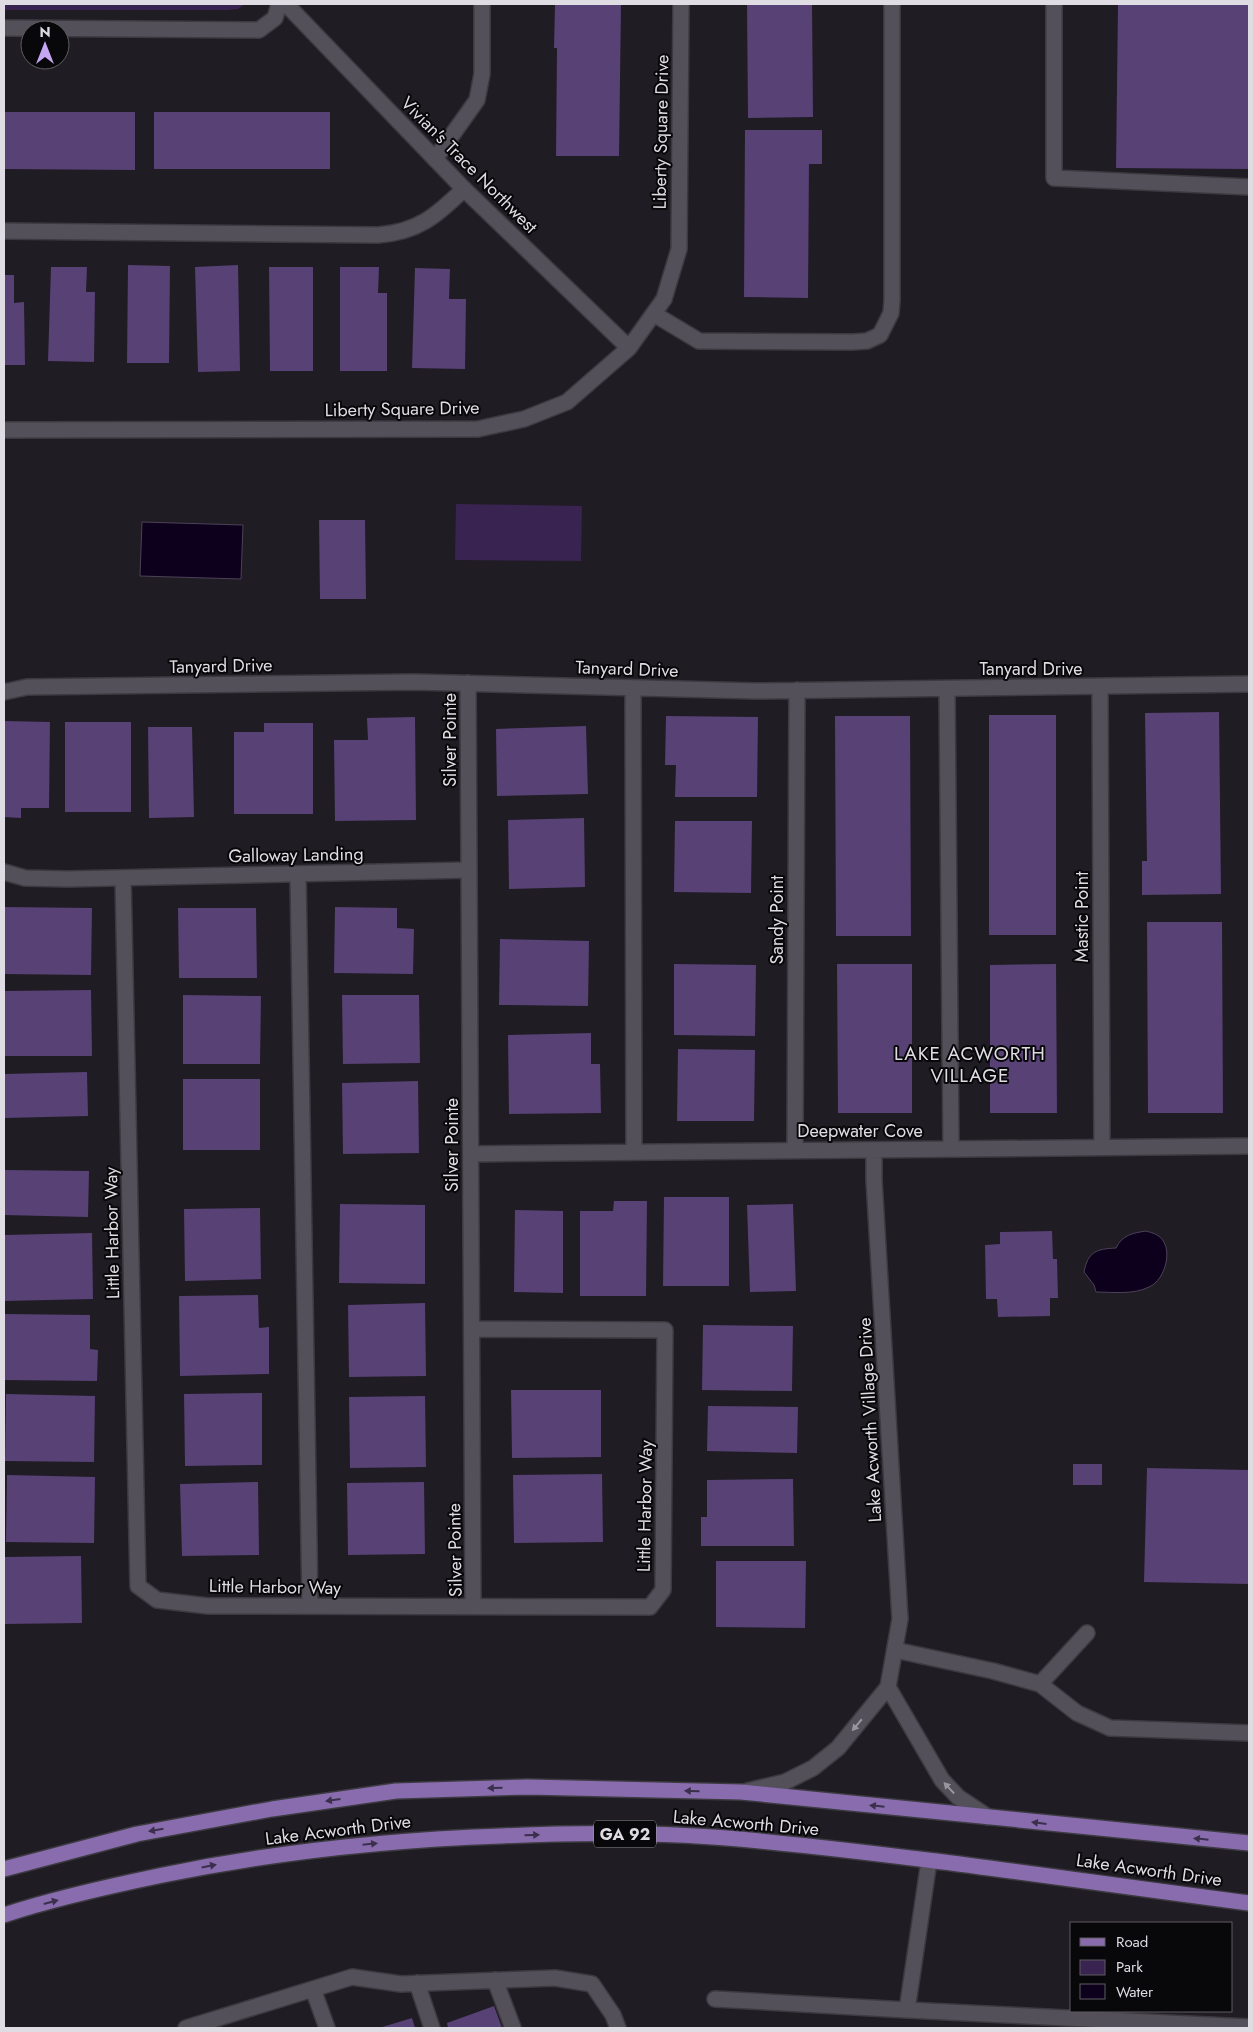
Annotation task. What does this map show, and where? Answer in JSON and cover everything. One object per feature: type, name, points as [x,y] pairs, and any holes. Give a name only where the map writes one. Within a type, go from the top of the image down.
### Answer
[{"type":"main road","name":"Lake Acworth Drive","points":[[4,1869],[137,1834],[272,1809],[396,1791],[528,1787],[741,1792],[1249,1843]]},
{"type":"main road","name":"Lake Acworth Drive","points":[[6,1916],[104,1888],[214,1865],[309,1850],[420,1839],[557,1834],[654,1834],[759,1841],[1053,1876],[1249,1903]]},
{"type":"street","points":[[4,28],[259,30],[274,18],[279,4]]},
{"type":"street","name":"Vivian's Trace Northwest","points":[[286,4],[464,189],[629,348]]},
{"type":"street","points":[[435,159],[477,100],[482,74],[482,4]]},
{"type":"street","name":"Liberty Square Drive","points":[[4,430],[478,429],[524,419],[567,402],[629,348],[654,314],[664,300],[679,249],[681,4]]},
{"type":"street","points":[[654,314],[699,341],[852,342],[867,340],[880,335],[891,313],[892,301],[892,4]]},
{"type":"street","points":[[1054,4],[1054,178],[1249,187]]},
{"type":"street","points":[[4,231],[378,236],[397,234],[426,222],[438,214],[464,189]]},
{"type":"street","name":"Tanyard Drive","points":[[4,692],[27,687],[414,682],[797,690],[1100,688],[1249,684]]},
{"type":"street","name":"Silver Pointe","points":[[468,683],[473,1601],[475,1606]]},
{"type":"street","points":[[633,688],[634,1152]]},
{"type":"street","name":"Mastic Point","points":[[1100,688],[1102,1147]]},
{"type":"street","points":[[947,689],[951,1149]]},
{"type":"street","name":"Sandy Point","points":[[795,1150],[797,690]]},
{"type":"street","name":"Galloway Landing","points":[[123,878],[470,870]]},
{"type":"street","points":[[4,872],[25,878],[123,878]]},
{"type":"street","points":[[298,874],[310,1606]]},
{"type":"street","name":"Little Harbor Way","points":[[123,878],[138,1586],[157,1600],[208,1606],[650,1607],[663,1590],[665,1330],[472,1329]]},
{"type":"street","name":"Deepwater Cove","points":[[471,1154],[1249,1146]]},
{"type":"street","name":"Lake Acworth Village Drive","points":[[741,1792],[785,1782],[813,1768],[838,1748],[888,1687],[900,1619],[874,1150]]},
{"type":"street","points":[[1040,1684],[1086,1633]]},
{"type":"street","points":[[895,1650],[993,1671],[1040,1684],[1077,1713],[1110,1728],[1249,1732]]},
{"type":"street","points":[[888,1687],[942,1780],[958,1797],[988,1816]]},
{"type":"street","points":[[907,2010],[929,1861]]},
{"type":"street","points":[[195,2027],[352,1977],[401,1984],[556,1978],[592,1984],[613,2015],[618,2028]]},
{"type":"street","points":[[495,1980],[513,2028]]},
{"type":"street","points":[[417,1983],[432,2028]]},
{"type":"street","points":[[313,1989],[327,2028]]},
{"type":"street","points":[[715,1999],[1249,2027]]},
{"type":"green space","points":[[4,4],[245,4],[238,9],[228,10],[4,10]]},
{"type":"green space","points":[[456,504],[582,506],[581,561],[455,560]]},
{"type":"water","points":[[142,522],[243,525],[241,579],[140,576]]},
{"type":"water","points":[[1146,1231],[1157,1235],[1166,1246],[1166,1262],[1160,1277],[1155,1283],[1143,1290],[1096,1292],[1094,1285],[1084,1272],[1091,1255],[1099,1250],[1116,1248],[1125,1237]]},
{"type":"building","points":[[555,4],[621,4],[619,156],[556,156],[557,48],[554,48]]},
{"type":"building","points":[[747,4],[812,4],[813,117],[748,118]]},
{"type":"building","points":[[1118,4],[1249,4],[1249,169],[1116,168]]},
{"type":"building","points":[[4,112],[135,112],[135,170],[4,169]]},
{"type":"building","points":[[154,112],[330,112],[330,169],[154,169]]},
{"type":"building","points":[[745,130],[822,130],[822,164],[809,164],[808,298],[744,297]]},
{"type":"building","points":[[128,265],[170,266],[169,363],[127,363]]},
{"type":"building","points":[[238,265],[240,371],[198,372],[195,267]]},
{"type":"building","points":[[51,267],[87,267],[86,292],[95,292],[94,362],[48,361]]},
{"type":"building","points":[[269,267],[313,267],[313,371],[270,371]]},
{"type":"building","points":[[340,267],[379,267],[378,293],[387,293],[387,371],[340,371]]},
{"type":"building","points":[[415,268],[450,269],[449,299],[466,299],[465,369],[412,368]]},
{"type":"building","points":[[4,275],[14,275],[14,303],[24,302],[25,365],[4,365]]},
{"type":"building","points":[[319,520],[365,520],[366,599],[320,599]]},
{"type":"building","points":[[1219,712],[1221,894],[1142,895],[1142,861],[1147,861],[1145,713]]},
{"type":"building","points":[[989,715],[1056,715],[1056,935],[989,935]]},
{"type":"building","points":[[666,716],[758,717],[757,797],[675,797],[676,765],[665,765]]},
{"type":"building","points":[[835,716],[910,716],[911,936],[836,936]]},
{"type":"building","points":[[415,717],[416,820],[335,821],[334,740],[368,740],[367,718]]},
{"type":"building","points":[[4,721],[50,722],[49,808],[21,808],[21,818],[4,817]]},
{"type":"building","points":[[65,722],[131,722],[131,812],[65,812]]},
{"type":"building","points":[[264,723],[313,723],[313,814],[234,814],[234,732],[264,732]]},
{"type":"building","points":[[586,726],[588,794],[497,796],[496,729]]},
{"type":"building","points":[[148,727],[192,727],[194,817],[149,818]]},
{"type":"building","points":[[584,818],[585,887],[509,889],[508,820]]},
{"type":"building","points":[[675,821],[752,821],[751,893],[674,892]]},
{"type":"building","points":[[4,907],[92,908],[91,975],[4,974]]},
{"type":"building","points":[[335,907],[397,908],[397,928],[414,929],[413,974],[334,973]]},
{"type":"building","points":[[178,908],[256,908],[257,978],[179,978]]},
{"type":"building","points":[[1147,922],[1222,922],[1223,1113],[1148,1113]]},
{"type":"building","points":[[500,939],[589,941],[588,1006],[499,1005]]},
{"type":"building","points":[[674,964],[756,965],[755,1036],[674,1035]]},
{"type":"building","points":[[837,964],[912,964],[912,1113],[838,1113]]},
{"type":"building","points":[[1056,964],[1057,1113],[990,1113],[990,965]]},
{"type":"building","points":[[91,990],[92,1056],[4,1056],[4,991]]},
{"type":"building","points":[[183,995],[261,996],[260,1064],[183,1064]]},
{"type":"building","points":[[342,995],[419,995],[420,1063],[343,1064]]},
{"type":"building","points":[[591,1033],[591,1064],[600,1064],[601,1113],[509,1114],[508,1035]]},
{"type":"building","points":[[678,1049],[755,1050],[754,1121],[677,1121]]},
{"type":"building","points":[[87,1072],[88,1116],[4,1118],[4,1074]]},
{"type":"building","points":[[183,1079],[260,1079],[260,1150],[183,1150]]},
{"type":"building","points":[[418,1081],[419,1153],[343,1154],[342,1083]]},
{"type":"building","points":[[4,1170],[89,1171],[88,1217],[4,1215]]},
{"type":"building","points":[[664,1197],[729,1197],[729,1286],[663,1286]]},
{"type":"building","points":[[614,1201],[647,1201],[646,1296],[580,1296],[580,1211],[613,1211]]},
{"type":"building","points":[[340,1204],[425,1205],[425,1284],[339,1283]]},
{"type":"building","points":[[793,1204],[796,1291],[750,1292],[747,1205]]},
{"type":"building","points":[[260,1208],[261,1279],[185,1281],[184,1209]]},
{"type":"building","points":[[515,1210],[563,1211],[563,1293],[514,1292]]},
{"type":"building","points":[[1052,1231],[1053,1259],[1057,1259],[1058,1298],[1050,1298],[1050,1316],[998,1317],[997,1299],[986,1299],[985,1245],[1000,1244],[1000,1232]]},
{"type":"building","points":[[92,1233],[93,1299],[4,1301],[4,1235]]},
{"type":"building","points":[[258,1295],[259,1328],[269,1327],[269,1374],[180,1376],[179,1296]]},
{"type":"building","points":[[425,1303],[426,1376],[349,1377],[348,1305]]},
{"type":"building","points":[[4,1314],[90,1315],[90,1349],[98,1350],[97,1381],[4,1380]]},
{"type":"building","points":[[703,1325],[793,1326],[792,1391],[702,1390]]},
{"type":"building","points":[[511,1390],[601,1390],[601,1457],[512,1458]]},
{"type":"building","points":[[262,1393],[262,1465],[185,1466],[184,1394]]},
{"type":"building","points":[[6,1394],[95,1396],[94,1462],[5,1461]]},
{"type":"building","points":[[425,1396],[426,1467],[350,1468],[349,1397]]},
{"type":"building","points":[[708,1406],[798,1407],[797,1453],[707,1451]]},
{"type":"building","points":[[1073,1464],[1102,1464],[1102,1485],[1073,1485]]},
{"type":"building","points":[[1147,1468],[1249,1470],[1249,1584],[1144,1582]]},
{"type":"building","points":[[602,1474],[603,1542],[514,1543],[513,1475]]},
{"type":"building","points":[[7,1475],[95,1477],[94,1543],[6,1542]]},
{"type":"building","points":[[793,1479],[794,1546],[701,1546],[701,1517],[707,1517],[707,1480]]},
{"type":"building","points":[[258,1482],[259,1555],[182,1556],[180,1484]]},
{"type":"building","points":[[424,1482],[425,1554],[348,1555],[347,1483]]},
{"type":"building","points":[[81,1556],[82,1623],[4,1624],[4,1557]]},
{"type":"building","points":[[716,1561],[806,1561],[805,1628],[716,1627]]},
{"type":"building","points":[[494,2006],[502,2028],[448,2028],[447,2023]]},
{"type":"building","points":[[412,2018],[415,2028],[379,2028]]},
{"type":"district","name":"LAKE ACWORTH VILLAGE","points":[[970,1064]]}]
